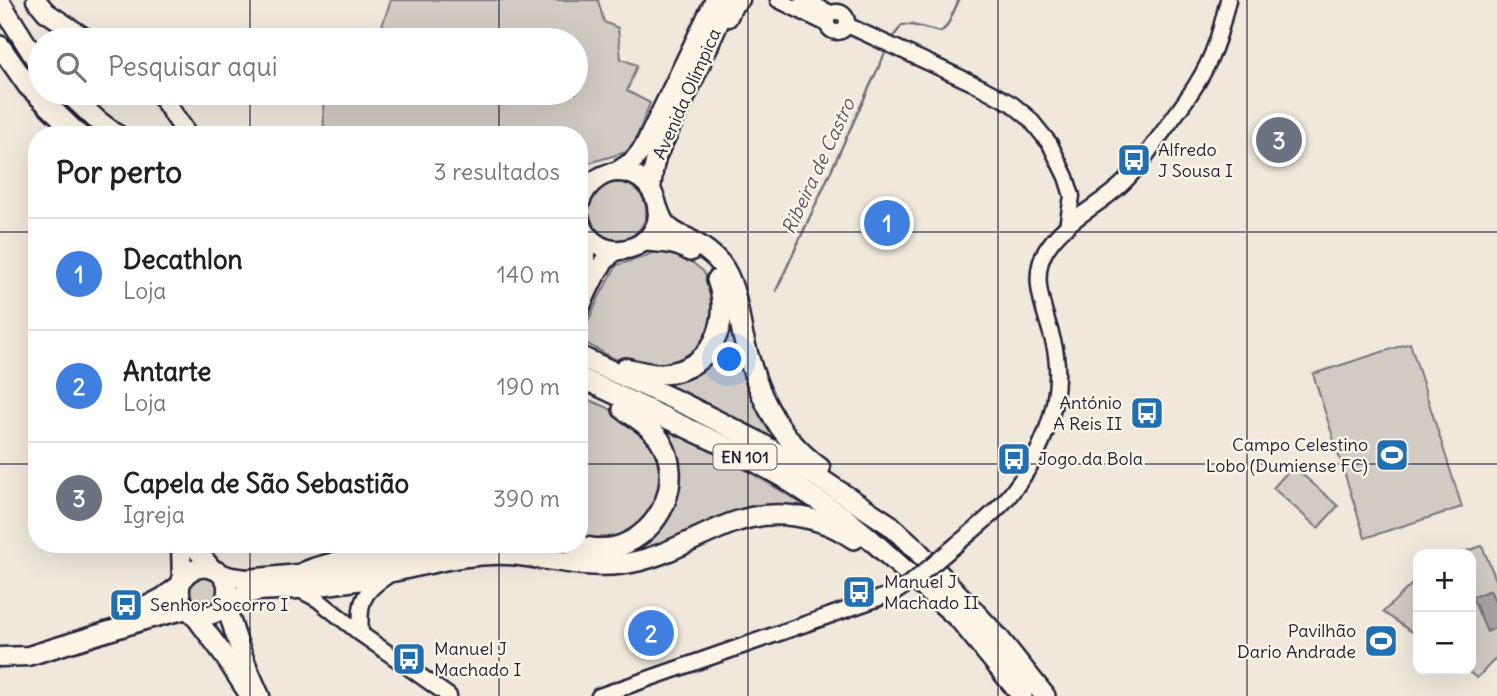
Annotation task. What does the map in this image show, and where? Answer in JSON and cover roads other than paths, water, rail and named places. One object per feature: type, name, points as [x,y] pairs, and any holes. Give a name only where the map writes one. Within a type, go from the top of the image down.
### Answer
[{"type":"highway","points":[[0,2],[28,47]]},
{"type":"highway","points":[[0,46],[28,86]]},
{"type":"highway","points":[[48,105],[70,126]]},
{"type":"highway","points":[[81,105],[105,126]]},
{"type":"highway","points":[[657,209],[667,226],[707,251],[722,264],[732,287],[758,387],[776,423],[809,460],[856,495],[861,506]]},
{"type":"highway","points":[[588,369],[609,364],[658,374],[675,372],[692,366],[705,354],[720,330],[723,300],[708,264],[683,246],[644,241]]},
{"type":"highway","name":"EN 101","points":[[588,370],[686,405],[755,440],[890,525],[998,637],[1045,696]]},
{"type":"highway","name":"EN 101","points":[[588,370],[784,478],[845,518],[960,620],[1022,696]]},
{"type":"highway","points":[[588,377],[591,388],[599,396],[642,422],[660,441],[668,461],[670,482],[666,501],[657,518],[642,535],[619,546],[588,548]]},
{"type":"highway","points":[[395,571],[454,557],[486,554],[515,555],[595,566],[622,565],[656,557],[734,522],[761,516],[792,515],[819,520],[841,530],[877,553],[889,556]]},
{"type":"highway","points":[[300,581],[312,568],[358,553]]},
{"type":"main road","points":[[36,0],[46,12],[70,28]]},
{"type":"main road","name":"Avenida Olímpica","points":[[588,188],[599,177],[616,172],[633,162],[644,147],[715,0]]},
{"type":"main road","name":"Avenida Olímpica","points":[[651,190],[656,157],[729,0]]},
{"type":"main road","points":[[167,105],[182,126]]},
{"type":"main road","name":"Avenida Olímpica","points":[[616,172],[633,175],[646,183],[657,202],[657,209]]},
{"type":"main road","points":[[588,232],[598,245],[615,251],[628,250],[644,241],[653,230],[657,209]]},
{"type":"main road","points":[[588,291],[605,259],[615,251]]},
{"type":"main road","points":[[181,553],[180,599],[250,696]]},
{"type":"main road","points":[[200,553],[225,580],[228,587],[226,602],[243,658],[260,696]]},
{"type":"main road","points":[[0,657],[28,656],[71,642],[190,612],[210,615],[222,608],[226,602],[374,564],[402,553]]},
{"type":"main road","points":[[71,642],[162,598],[191,571],[198,568],[247,579],[363,580],[395,571],[430,553]]},
{"type":"street","points":[[686,96],[697,86],[735,6],[742,0]]},
{"type":"street","points":[[778,0],[829,18]]},
{"type":"street","points":[[803,0],[829,18]]},
{"type":"street","points":[[599,696],[894,593],[913,581],[1003,504],[1044,438],[1055,400],[1056,354],[1039,276],[1043,255],[1067,227],[1121,186],[1134,172],[1198,82],[1215,48],[1228,0]]},
{"type":"street","points":[[829,18],[828,28],[836,32],[844,30],[847,25],[979,86],[1012,104],[1029,118],[1051,144],[1066,177],[1072,196],[1067,227]]},
{"type":"street","points":[[1072,196],[1091,207]]},
{"type":"street","points":[[361,635],[360,615],[364,596],[373,585],[395,571]]},
{"type":"street","points":[[300,581],[317,599],[361,635],[449,696]]},
{"type":"waterway","name":"Ribeira de Castro","points":[[893,37],[902,25],[941,32],[947,26],[959,0]]},
{"type":"waterway","name":"Ribeira de Castro","points":[[776,291],[885,53]]},
{"type":"place","name":"Capela de São Sebastião","points":[[1279,140]]},
{"type":"place","name":"Alfredo J Sousa I","points":[[1134,160]]},
{"type":"place","name":"Decathlon","points":[[887,223]]},
{"type":"place","name":"António A Reis II","points":[[1147,413]]},
{"type":"place","name":"Campo Celestino Lobo (Dumiense FC)","points":[[1392,455]]},
{"type":"place","name":"Jogo da Bola","points":[[1014,459]]},
{"type":"place","name":"Manuel J Machado II","points":[[859,592]]},
{"type":"place","name":"Senhor Socorro I","points":[[126,605]]},
{"type":"place","name":"Antarte","points":[[651,633]]},
{"type":"place","name":"Pavilhão Dario Andrade","points":[[1381,641]]},
{"type":"place","name":"Manuel J Machado I","points":[[409,659]]}]
